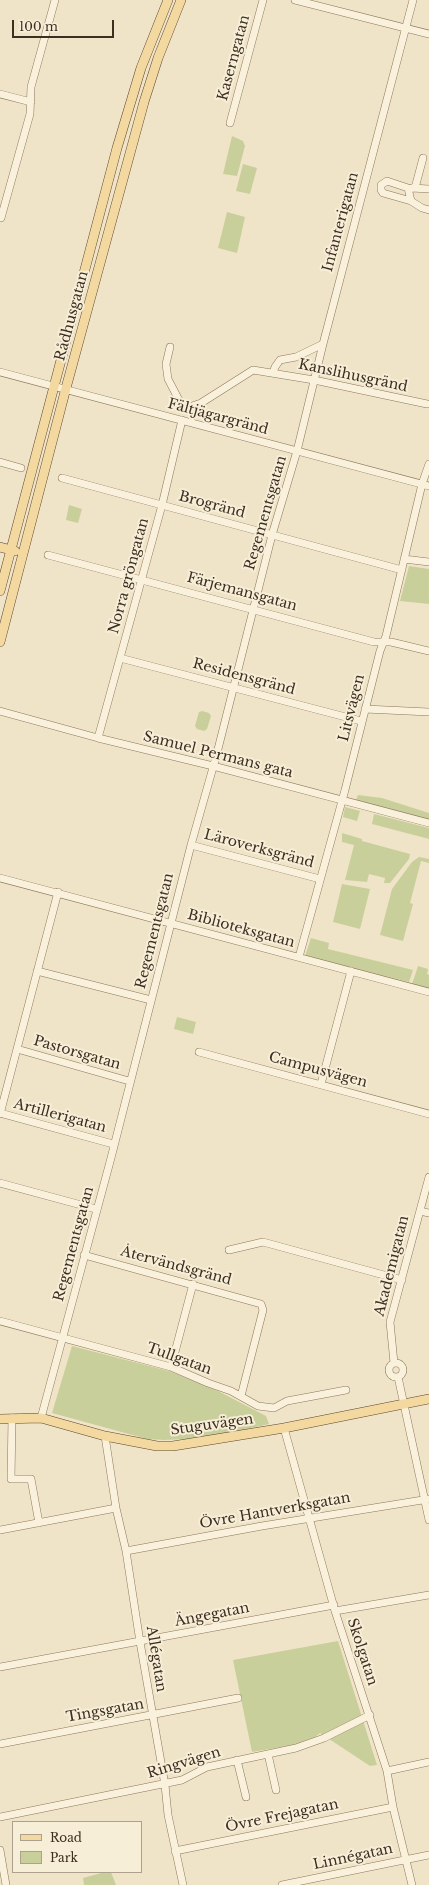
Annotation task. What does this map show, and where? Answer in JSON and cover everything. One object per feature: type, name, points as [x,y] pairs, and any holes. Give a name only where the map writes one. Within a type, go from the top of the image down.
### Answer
[{"type":"main road","name":"Rådhusgatan","points":[[0,591],[3,564],[11,550],[117,148],[141,68],[168,0]]},
{"type":"main road","name":"Rådhusgatan","points":[[0,642],[66,388],[144,102],[160,52],[181,0]]},
{"type":"main road","points":[[0,547],[24,553]]},
{"type":"main road","points":[[3,564],[20,568]]},
{"type":"main road","name":"Stuguvägen","points":[[0,1418],[41,1418],[105,1436],[157,1446],[173,1446],[284,1428],[429,1400]]},
{"type":"street","points":[[1,218],[30,114],[31,88],[55,0]]},
{"type":"street","name":"Kaserngatan","points":[[230,123],[262,0]]},
{"type":"street","points":[[295,0],[429,34]]},
{"type":"street","name":"Infanterigatan","points":[[297,451],[323,344],[407,29],[413,0]]},
{"type":"street","points":[[0,94],[31,102]]},
{"type":"street","points":[[411,201],[411,188],[422,158]]},
{"type":"street","points":[[429,189],[411,188],[387,181],[382,185],[381,190],[383,193],[411,201],[422,208],[429,210]]},
{"type":"street","name":"Kanslihusgränd","points":[[273,373],[280,360],[296,357],[323,344]]},
{"type":"street","name":"Kanslihusgränd","points":[[170,347],[166,364],[168,379],[179,400],[186,408],[201,403],[253,370],[314,380],[427,404]]},
{"type":"street","name":"Fältjägargränd","points":[[0,372],[66,388],[426,485]]},
{"type":"street","name":"Norra gröngatan","points":[[98,738],[162,505],[182,420]]},
{"type":"street","name":"Regementsgatan","points":[[41,1418],[114,1144],[129,1081],[172,924],[191,845],[234,688],[272,535],[297,451]]},
{"type":"street","points":[[0,462],[21,468]]},
{"type":"street","name":"Litsvägen","points":[[299,958],[342,801],[382,642],[386,636],[404,559],[426,485],[429,464]]},
{"type":"street","name":"Brogränd","points":[[62,478],[402,570]]},
{"type":"street","name":"Färjemansgatan","points":[[48,555],[374,642],[392,642],[429,651]]},
{"type":"street","points":[[404,559],[429,562]]},
{"type":"street","name":"Residensgränd","points":[[120,658],[361,721]]},
{"type":"street","points":[[365,709],[429,712]]},
{"type":"street","name":"Samuel Permans gata","points":[[0,711],[98,738],[213,766],[429,823]]},
{"type":"street","name":"Läroverksgränd","points":[[191,845],[320,879]]},
{"type":"street","name":"Biblioteksgatan","points":[[0,878],[58,892],[172,924],[429,992]]},
{"type":"street","points":[[0,1113],[58,892]]},
{"type":"street","points":[[37,971],[151,1000]]},
{"type":"street","points":[[321,1084],[351,971]]},
{"type":"street","name":"Pastorsgatan","points":[[17,1049],[129,1081]]},
{"type":"street","name":"Campusvägen","points":[[199,1052],[429,1114]]},
{"type":"street","name":"Artillerigatan","points":[[0,1113],[114,1144]]},
{"type":"street","name":"Akademigatan","points":[[394,1363],[390,1322],[420,1211],[426,1202],[429,1177]]},
{"type":"street","points":[[0,1184],[96,1209]]},
{"type":"street","points":[[420,1211],[429,1213]]},
{"type":"street","points":[[229,1250],[263,1242],[402,1280]]},
{"type":"street","name":"Återvändsgränd","points":[[84,1255],[261,1304],[263,1310],[241,1396]]},
{"type":"street","points":[[171,1366],[193,1284]]},
{"type":"street","name":"Tullgatan","points":[[0,1321],[63,1336],[171,1366],[241,1396],[258,1406],[274,1408],[287,1401],[346,1390]]},
{"type":"street","points":[[394,1363],[401,1364],[403,1367],[403,1372],[398,1377],[393,1377],[389,1371],[390,1366],[394,1363]]},
{"type":"street","points":[[398,1377],[426,1500],[429,1520]]},
{"type":"street","points":[[12,1418],[11,1479],[31,1480],[39,1523]]},
{"type":"street","name":"Skolgatan","points":[[284,1428],[335,1608],[387,1770],[393,1807],[412,1885]]},
{"type":"street","name":"Allégatan","points":[[105,1436],[116,1508],[126,1551],[152,1715],[165,1785],[168,1815],[183,1885]]},
{"type":"street","name":"Övre Hantverksgatan","points":[[126,1551],[310,1518],[426,1500]]},
{"type":"street","points":[[0,1530],[116,1508]]},
{"type":"street","name":"Ängegatan","points":[[0,1667],[335,1608],[429,1595]]},
{"type":"street","name":"Tingsgatan","points":[[0,1744],[238,1698]]},
{"type":"street","name":"Ringvägen","points":[[0,1817],[165,1785],[182,1780],[207,1767],[296,1748],[324,1738],[370,1715]]},
{"type":"street","points":[[268,1754],[276,1790]]},
{"type":"street","points":[[237,1760],[246,1797]]},
{"type":"street","points":[[387,1770],[429,1762]]},
{"type":"street","name":"Övre Frejagatan","points":[[175,1851],[393,1807]]},
{"type":"street","points":[[0,1850],[6,1885]]},
{"type":"street","name":"Linnégatan","points":[[282,1885],[429,1854]]},
{"type":"green space","points":[[232,136],[243,141],[245,146],[237,176],[223,174]]},
{"type":"green space","points":[[243,164],[257,168],[250,194],[236,191]]},
{"type":"green space","points":[[227,212],[245,217],[237,253],[218,248]]},
{"type":"green space","points":[[69,505],[82,509],[78,523],[66,520]]},
{"type":"green space","points":[[409,566],[429,569],[429,604],[400,601]]},
{"type":"green space","points":[[202,711],[209,713],[211,716],[207,729],[204,731],[197,729],[195,726],[199,712]]},
{"type":"green space","points":[[358,795],[382,798],[429,813],[429,819],[356,800]]},
{"type":"green space","points":[[345,807],[360,811],[357,821],[343,817]]},
{"type":"green space","points":[[374,814],[429,828],[429,839],[372,824]]},
{"type":"green space","points":[[342,833],[362,839],[362,841],[410,854],[409,859],[390,883],[384,883],[385,878],[369,874],[367,882],[345,880],[354,845],[342,842]]},
{"type":"green space","points":[[419,857],[429,859],[429,863],[421,861],[410,903],[413,904],[403,941],[380,935],[392,889],[412,862]]},
{"type":"green space","points":[[342,884],[370,889],[360,929],[333,922]]},
{"type":"green space","points":[[311,938],[329,943],[328,949],[413,970],[409,982],[305,956]]},
{"type":"green space","points":[[418,966],[428,969],[427,974],[429,975],[429,988],[412,984]]},
{"type":"green space","points":[[177,1017],[196,1022],[193,1034],[174,1029]]},
{"type":"green space","points":[[72,1346],[169,1371],[218,1391],[266,1416],[269,1424],[209,1438],[164,1440],[147,1439],[52,1413]]},
{"type":"green space","points":[[338,1641],[377,1765],[370,1766],[320,1733],[315,1737],[293,1745],[252,1752],[233,1660]]},
{"type":"green space","points":[[101,1873],[111,1873],[116,1885],[84,1885],[83,1878]]}]
